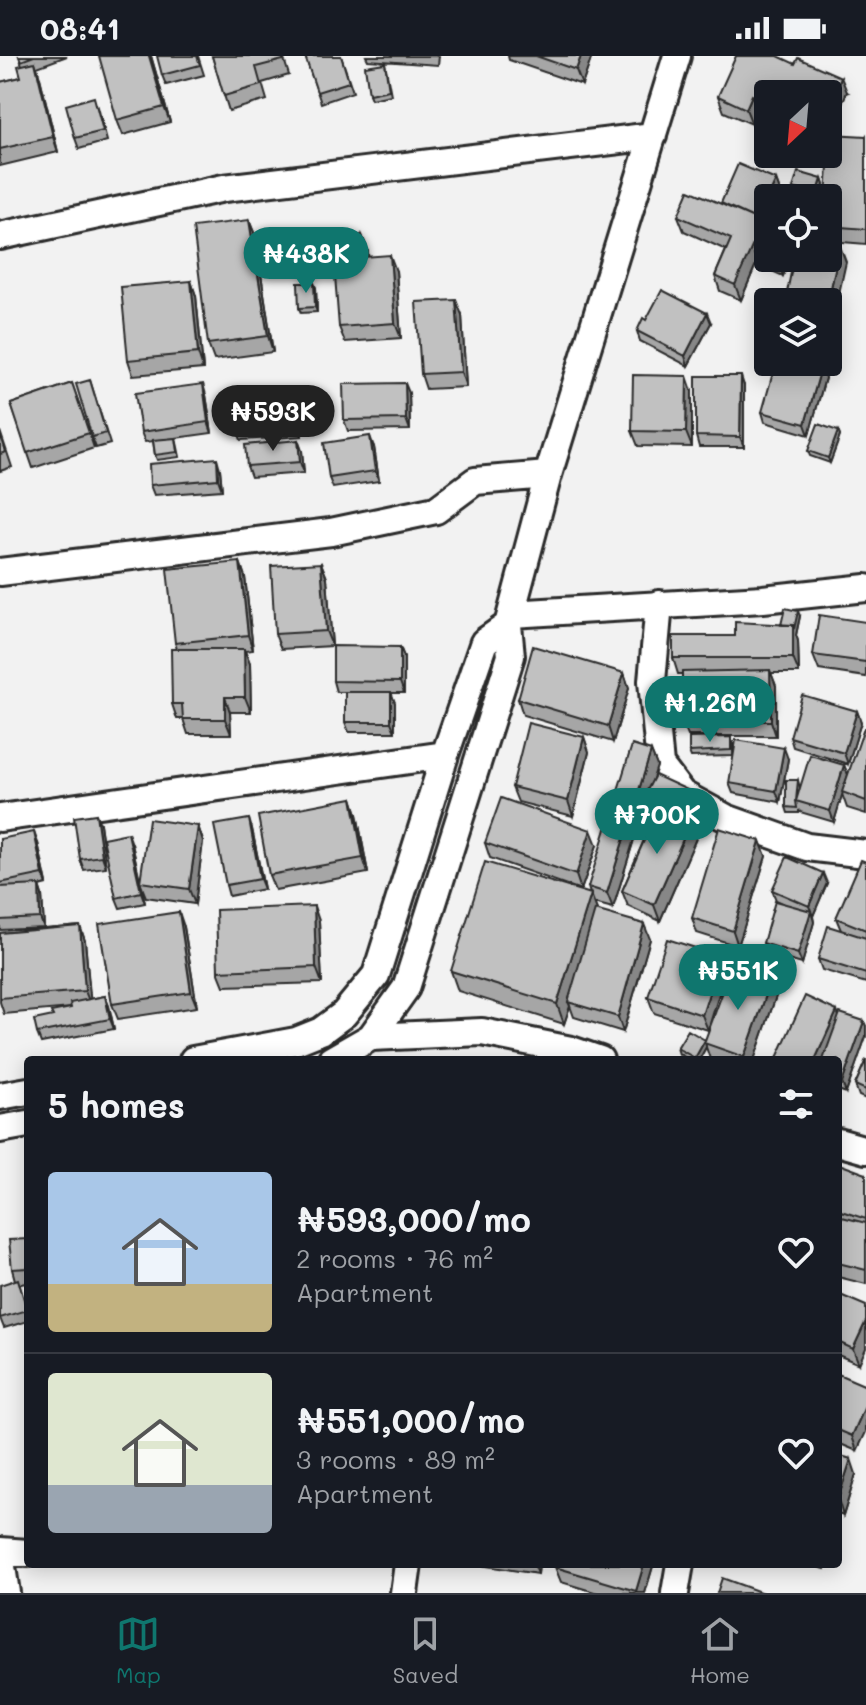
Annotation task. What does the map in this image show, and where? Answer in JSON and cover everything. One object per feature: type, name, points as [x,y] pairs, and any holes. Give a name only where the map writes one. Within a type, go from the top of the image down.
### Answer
[{"type":"street","points":[[338,1056],[371,1037],[406,988],[511,656],[510,619],[548,475],[677,56]]},
{"type":"street","points":[[0,236],[224,188],[653,136]]},
{"type":"street","points":[[0,572],[331,532],[436,510],[475,481],[548,475]]},
{"type":"street","points":[[215,1056],[296,1041],[321,1031],[344,1014],[376,975],[484,642],[510,619],[866,588]]},
{"type":"street","points":[[659,604],[652,681],[660,765],[682,794],[726,818],[807,847],[866,854]]},
{"type":"street","points":[[0,818],[445,755]]},
{"type":"street","points":[[371,1037],[482,1032],[569,1055]]},
{"type":"street","points":[[0,1096],[24,1092]]},
{"type":"street","points":[[0,1129],[24,1125]]},
{"type":"street","points":[[842,1143],[866,1150]]},
{"type":"street","points":[[6,1593],[0,1552],[24,1553]]},
{"type":"street","points":[[404,1593],[407,1568]]},
{"type":"street","points":[[675,1593],[679,1568]]},
{"type":"building","points":[[99,56],[149,56],[164,107],[117,120]]},
{"type":"building","points":[[157,56],[197,56],[200,65],[162,75]]},
{"type":"building","points":[[212,56],[282,56],[283,60],[256,67],[261,85],[224,96]]},
{"type":"building","points":[[305,56],[341,56],[349,82],[317,92]]},
{"type":"building","points":[[536,56],[581,56],[576,70]]},
{"type":"building","points":[[736,56],[778,56],[795,64],[798,58],[841,77],[840,80],[754,80],[754,96],[746,109],[718,96]]},
{"type":"building","points":[[35,62],[53,137],[0,149],[0,82],[21,77],[18,66]]},
{"type":"building","points":[[385,63],[389,90],[369,94],[365,66]]},
{"type":"building","points":[[94,97],[103,131],[75,138],[66,105]]},
{"type":"building","points":[[842,135],[866,136],[866,229],[842,227],[842,184],[827,184],[828,168],[842,168]]},
{"type":"building","points":[[738,164],[776,180],[774,184],[754,184],[754,218],[721,203]]},
{"type":"building","points":[[798,172],[822,179],[820,184],[794,184]]},
{"type":"building","points":[[689,190],[754,218],[754,242],[735,285],[715,276],[731,239],[678,216]]},
{"type":"building","points":[[249,220],[268,336],[208,344],[193,227]]},
{"type":"building","points":[[362,235],[364,257],[390,255],[395,323],[339,327],[332,237]]},
{"type":"building","points":[[791,272],[834,272],[831,288],[788,288]]},
{"type":"building","points":[[191,281],[198,353],[128,360],[121,287]]},
{"type":"building","points":[[298,283],[314,283],[315,307],[299,308]]},
{"type":"building","points":[[662,290],[707,313],[685,356],[637,331]]},
{"type":"building","points":[[456,300],[461,372],[421,374],[416,302]]},
{"type":"building","points":[[633,375],[687,376],[686,432],[632,431]]},
{"type":"building","points":[[696,376],[741,376],[740,437],[696,436]]},
{"type":"building","points":[[772,376],[819,376],[805,424],[762,412]]},
{"type":"building","points":[[90,380],[106,433],[92,437],[76,384]]},
{"type":"building","points":[[72,383],[89,433],[27,453],[11,404]]},
{"type":"building","points":[[405,383],[406,419],[344,420],[343,384]]},
{"type":"building","points":[[203,384],[208,422],[141,432],[135,393]]},
{"type":"building","points":[[296,396],[298,426],[237,429],[235,399]]},
{"type":"building","points":[[818,424],[838,431],[828,458],[808,451]]},
{"type":"building","points":[[0,433],[6,452],[0,454]]},
{"type":"building","points":[[370,436],[375,471],[329,478],[324,443]]},
{"type":"building","points":[[176,438],[178,452],[155,455],[153,440]]},
{"type":"building","points":[[298,440],[300,462],[247,466],[245,445]]},
{"type":"building","points":[[217,458],[218,479],[150,485],[149,464]]},
{"type":"building","points":[[240,562],[248,635],[175,643],[167,569]]},
{"type":"building","points":[[321,563],[326,631],[275,634],[271,566]]},
{"type":"building","points":[[785,608],[798,611],[794,629],[793,625],[781,625]]},
{"type":"building","points":[[819,615],[866,622],[866,662],[813,655]]},
{"type":"building","points":[[735,622],[793,625],[793,658],[673,658],[673,636],[735,636]]},
{"type":"building","points":[[333,646],[400,647],[400,682],[333,681]]},
{"type":"building","points":[[533,646],[624,673],[608,726],[518,699]]},
{"type":"building","points":[[171,649],[244,649],[245,697],[225,697],[225,719],[183,719],[182,704],[172,704]]},
{"type":"building","points":[[770,670],[771,721],[682,721],[682,672]]},
{"type":"building","points":[[345,692],[391,692],[391,722],[345,722]]},
{"type":"building","points":[[802,695],[857,711],[844,753],[790,737]]},
{"type":"building","points":[[528,723],[584,737],[568,801],[512,787]]},
{"type":"building","points":[[866,728],[866,801],[842,792]]},
{"type":"building","points":[[731,737],[731,750],[689,752],[689,738]]},
{"type":"building","points":[[736,740],[784,748],[776,791],[729,783]]},
{"type":"building","points":[[632,745],[651,751],[607,893],[588,887]]},
{"type":"building","points":[[810,755],[844,765],[830,811],[796,801]]},
{"type":"building","points":[[655,775],[707,799],[697,821],[644,796]]},
{"type":"building","points":[[786,780],[798,780],[797,808],[786,807]]},
{"type":"building","points":[[352,798],[363,858],[269,875],[258,816]]},
{"type":"building","points":[[501,798],[591,830],[576,875],[485,843]]},
{"type":"building","points":[[659,806],[691,821],[654,905],[622,891]]},
{"type":"building","points":[[96,814],[102,856],[80,859],[74,817]]},
{"type":"building","points":[[149,819],[198,826],[189,889],[140,882]]},
{"type":"building","points":[[249,819],[260,879],[226,885],[214,825]]},
{"type":"building","points":[[719,828],[760,841],[733,931],[692,918]]},
{"type":"building","points":[[34,832],[43,874],[0,883],[0,839]]},
{"type":"building","points":[[128,833],[141,892],[116,898],[103,838]]},
{"type":"building","points":[[787,857],[823,873],[809,906],[772,890]]},
{"type":"building","points":[[861,860],[866,862],[866,930],[836,918]]},
{"type":"building","points":[[485,862],[591,894],[557,1004],[451,971]]},
{"type":"building","points":[[39,885],[40,918],[0,920],[0,887]]},
{"type":"building","points":[[775,901],[811,911],[798,954],[763,943]]},
{"type":"building","points":[[314,906],[316,967],[218,971],[216,910]]},
{"type":"building","points":[[595,910],[644,924],[618,1017],[568,1002]]},
{"type":"building","points":[[179,912],[191,992],[112,1004],[99,924]]},
{"type":"building","points":[[80,926],[85,991],[0,998],[0,933]]},
{"type":"building","points":[[828,926],[866,938],[866,974],[818,959]]},
{"type":"building","points":[[667,939],[721,956],[702,1015],[648,997]]},
{"type":"building","points":[[732,967],[771,981],[744,1056],[704,1043]]},
{"type":"building","points":[[105,996],[110,1019],[37,1033],[34,1020],[71,1008],[70,1003]]},
{"type":"building","points":[[805,996],[837,1011],[817,1056],[778,1056]]},
{"type":"building","points":[[840,1013],[864,1021],[842,1083],[842,1056],[824,1056]]},
{"type":"building","points":[[688,1030],[705,1040],[696,1056],[677,1048]]},
{"type":"building","points":[[866,1060],[866,1090],[855,1085]]},
{"type":"building","points":[[842,1165],[866,1174],[866,1219],[842,1211]]},
{"type":"building","points":[[842,1217],[866,1223],[866,1270],[842,1264]]},
{"type":"building","points":[[24,1239],[24,1268],[12,1269],[9,1240]]},
{"type":"building","points":[[18,1279],[24,1311],[0,1318],[0,1285]]},
{"type":"building","points":[[842,1296],[866,1306],[866,1321],[853,1349],[842,1344]]},
{"type":"building","points":[[842,1376],[866,1386],[866,1404],[852,1436],[842,1432]]},
{"type":"building","points":[[842,1456],[851,1459],[842,1487]]},
{"type":"building","points":[[558,1568],[643,1568],[636,1591]]},
{"type":"building","points":[[722,1578],[763,1593],[717,1593]]}]
